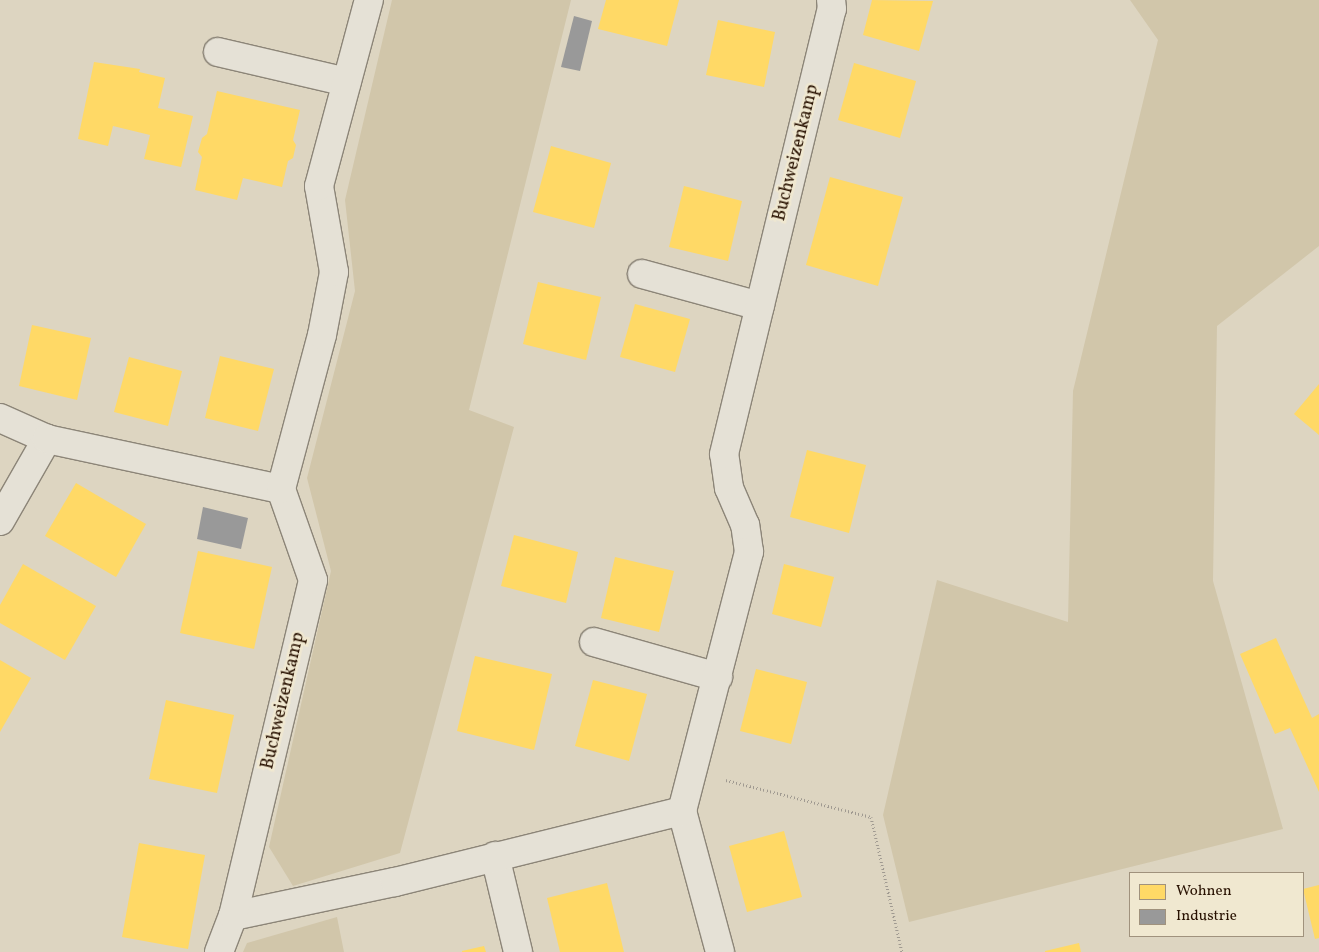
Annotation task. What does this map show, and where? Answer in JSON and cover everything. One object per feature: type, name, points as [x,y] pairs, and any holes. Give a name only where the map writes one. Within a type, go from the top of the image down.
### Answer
[{"type":"street","points":[[0,418],[47,439],[281,489],[322,335],[334,272],[319,186],[368,0]]},
{"type":"street","name":"Buchweizenkamp","points":[[682,810],[694,772],[749,552],[745,525],[729,488],[724,454],[832,9],[831,0]]},
{"type":"street","points":[[218,52],[347,82]]},
{"type":"street","points":[[642,274],[760,306]]},
{"type":"street","points":[[0,521],[47,439]]},
{"type":"street","name":"Buchweizenkamp","points":[[219,952],[233,916],[313,580],[281,489]]},
{"type":"street","points":[[594,642],[718,677]]},
{"type":"street","points":[[233,916],[395,882],[682,810],[720,952]]},
{"type":"street","points":[[496,856],[518,952]]},
{"type":"path","points":[[694,772],[871,818],[902,952]]},
{"type":"shaded area","points":[[392,0],[571,0],[469,410],[514,427],[400,853],[293,886],[269,847],[331,571],[307,478],[355,291],[345,200]]},
{"type":"shaded area","points":[[1130,0],[1319,0],[1319,246],[1217,326],[1213,581],[1283,829],[909,922],[883,815],[937,580],[1068,622],[1073,391],[1158,40]]},
{"type":"shaded area","points":[[337,917],[344,952],[243,952],[247,943]]},
{"type":"building: Wohnen","points":[[606,0],[679,0],[667,46],[598,29]]},
{"type":"building: Wohnen","points":[[872,0],[933,1],[919,51],[863,35]]},
{"type":"building: Wohnen","points":[[718,20],[775,32],[764,87],[706,75]]},
{"type":"building: Wohnen","points":[[94,62],[140,69],[139,72],[165,78],[158,108],[193,116],[181,167],[144,159],[150,135],[113,126],[108,146],[78,139]]},
{"type":"building: Wohnen","points":[[854,63],[916,81],[900,138],[838,120]]},
{"type":"building: Wohnen","points":[[217,91],[300,110],[293,140],[296,145],[293,158],[288,161],[282,187],[243,178],[237,200],[195,190],[202,157],[198,152],[202,138],[207,134]]},
{"type":"building: Wohnen","points":[[551,146],[611,163],[594,228],[533,212]]},
{"type":"building: Wohnen","points":[[830,177],[903,197],[878,286],[806,265]]},
{"type":"building: Wohnen","points":[[684,186],[742,201],[728,261],[669,247]]},
{"type":"building: Wohnen","points":[[538,282],[601,297],[586,360],[523,344]]},
{"type":"building: Wohnen","points":[[635,304],[690,319],[675,372],[620,357]]},
{"type":"building: Wohnen","points":[[32,325],[91,338],[77,400],[19,386]]},
{"type":"building: Wohnen","points":[[220,356],[274,369],[258,431],[205,418]]},
{"type":"building: Wohnen","points":[[129,357],[182,371],[168,426],[114,412]]},
{"type":"building: Wohnen","points":[[1319,384],[1319,435],[1294,414]]},
{"type":"building: Wohnen","points":[[807,450],[866,465],[849,533],[790,517]]},
{"type":"building: Wohnen","points":[[76,483],[146,524],[116,577],[45,536]]},
{"type":"building: Wohnen","points":[[514,535],[578,552],[566,603],[501,586]]},
{"type":"building: Wohnen","points":[[198,551],[272,567],[254,649],[180,633]]},
{"type":"building: Wohnen","points":[[615,557],[674,571],[659,632],[601,618]]},
{"type":"building: Wohnen","points":[[23,564],[96,606],[65,660],[0,623],[0,605]]},
{"type":"building: Wohnen","points":[[784,564],[834,577],[821,627],[772,614]]},
{"type":"building: Wohnen","points":[[1276,638],[1312,718],[1319,714],[1319,792],[1290,728],[1275,734],[1240,654]]},
{"type":"building: Wohnen","points":[[475,656],[552,674],[534,750],[457,731]]},
{"type":"building: Wohnen","points":[[0,660],[31,678],[0,732]]},
{"type":"building: Wohnen","points":[[756,669],[807,682],[791,744],[740,731]]},
{"type":"building: Wohnen","points":[[593,680],[647,694],[629,761],[575,746]]},
{"type":"building: Wohnen","points":[[166,700],[234,715],[217,793],[149,779]]},
{"type":"building: Wohnen","points":[[784,831],[802,897],[747,912],[729,846]]},
{"type":"building: Wohnen","points":[[139,843],[205,855],[188,949],[122,937]]},
{"type":"building: Wohnen","points":[[607,883],[624,952],[560,952],[547,898]]},
{"type":"building: Wohnen","points":[[1319,885],[1319,938],[1315,939],[1304,889]]},
{"type":"building: Wohnen","points":[[1079,943],[1081,952],[1045,952],[1045,951]]},
{"type":"building: Wohnen","points":[[484,946],[486,952],[462,952],[462,951]]},
{"type":"building: Industrie","points":[[574,16],[592,21],[580,71],[561,67]]},
{"type":"building: Industrie","points":[[203,507],[248,518],[241,549],[197,539]]}]
